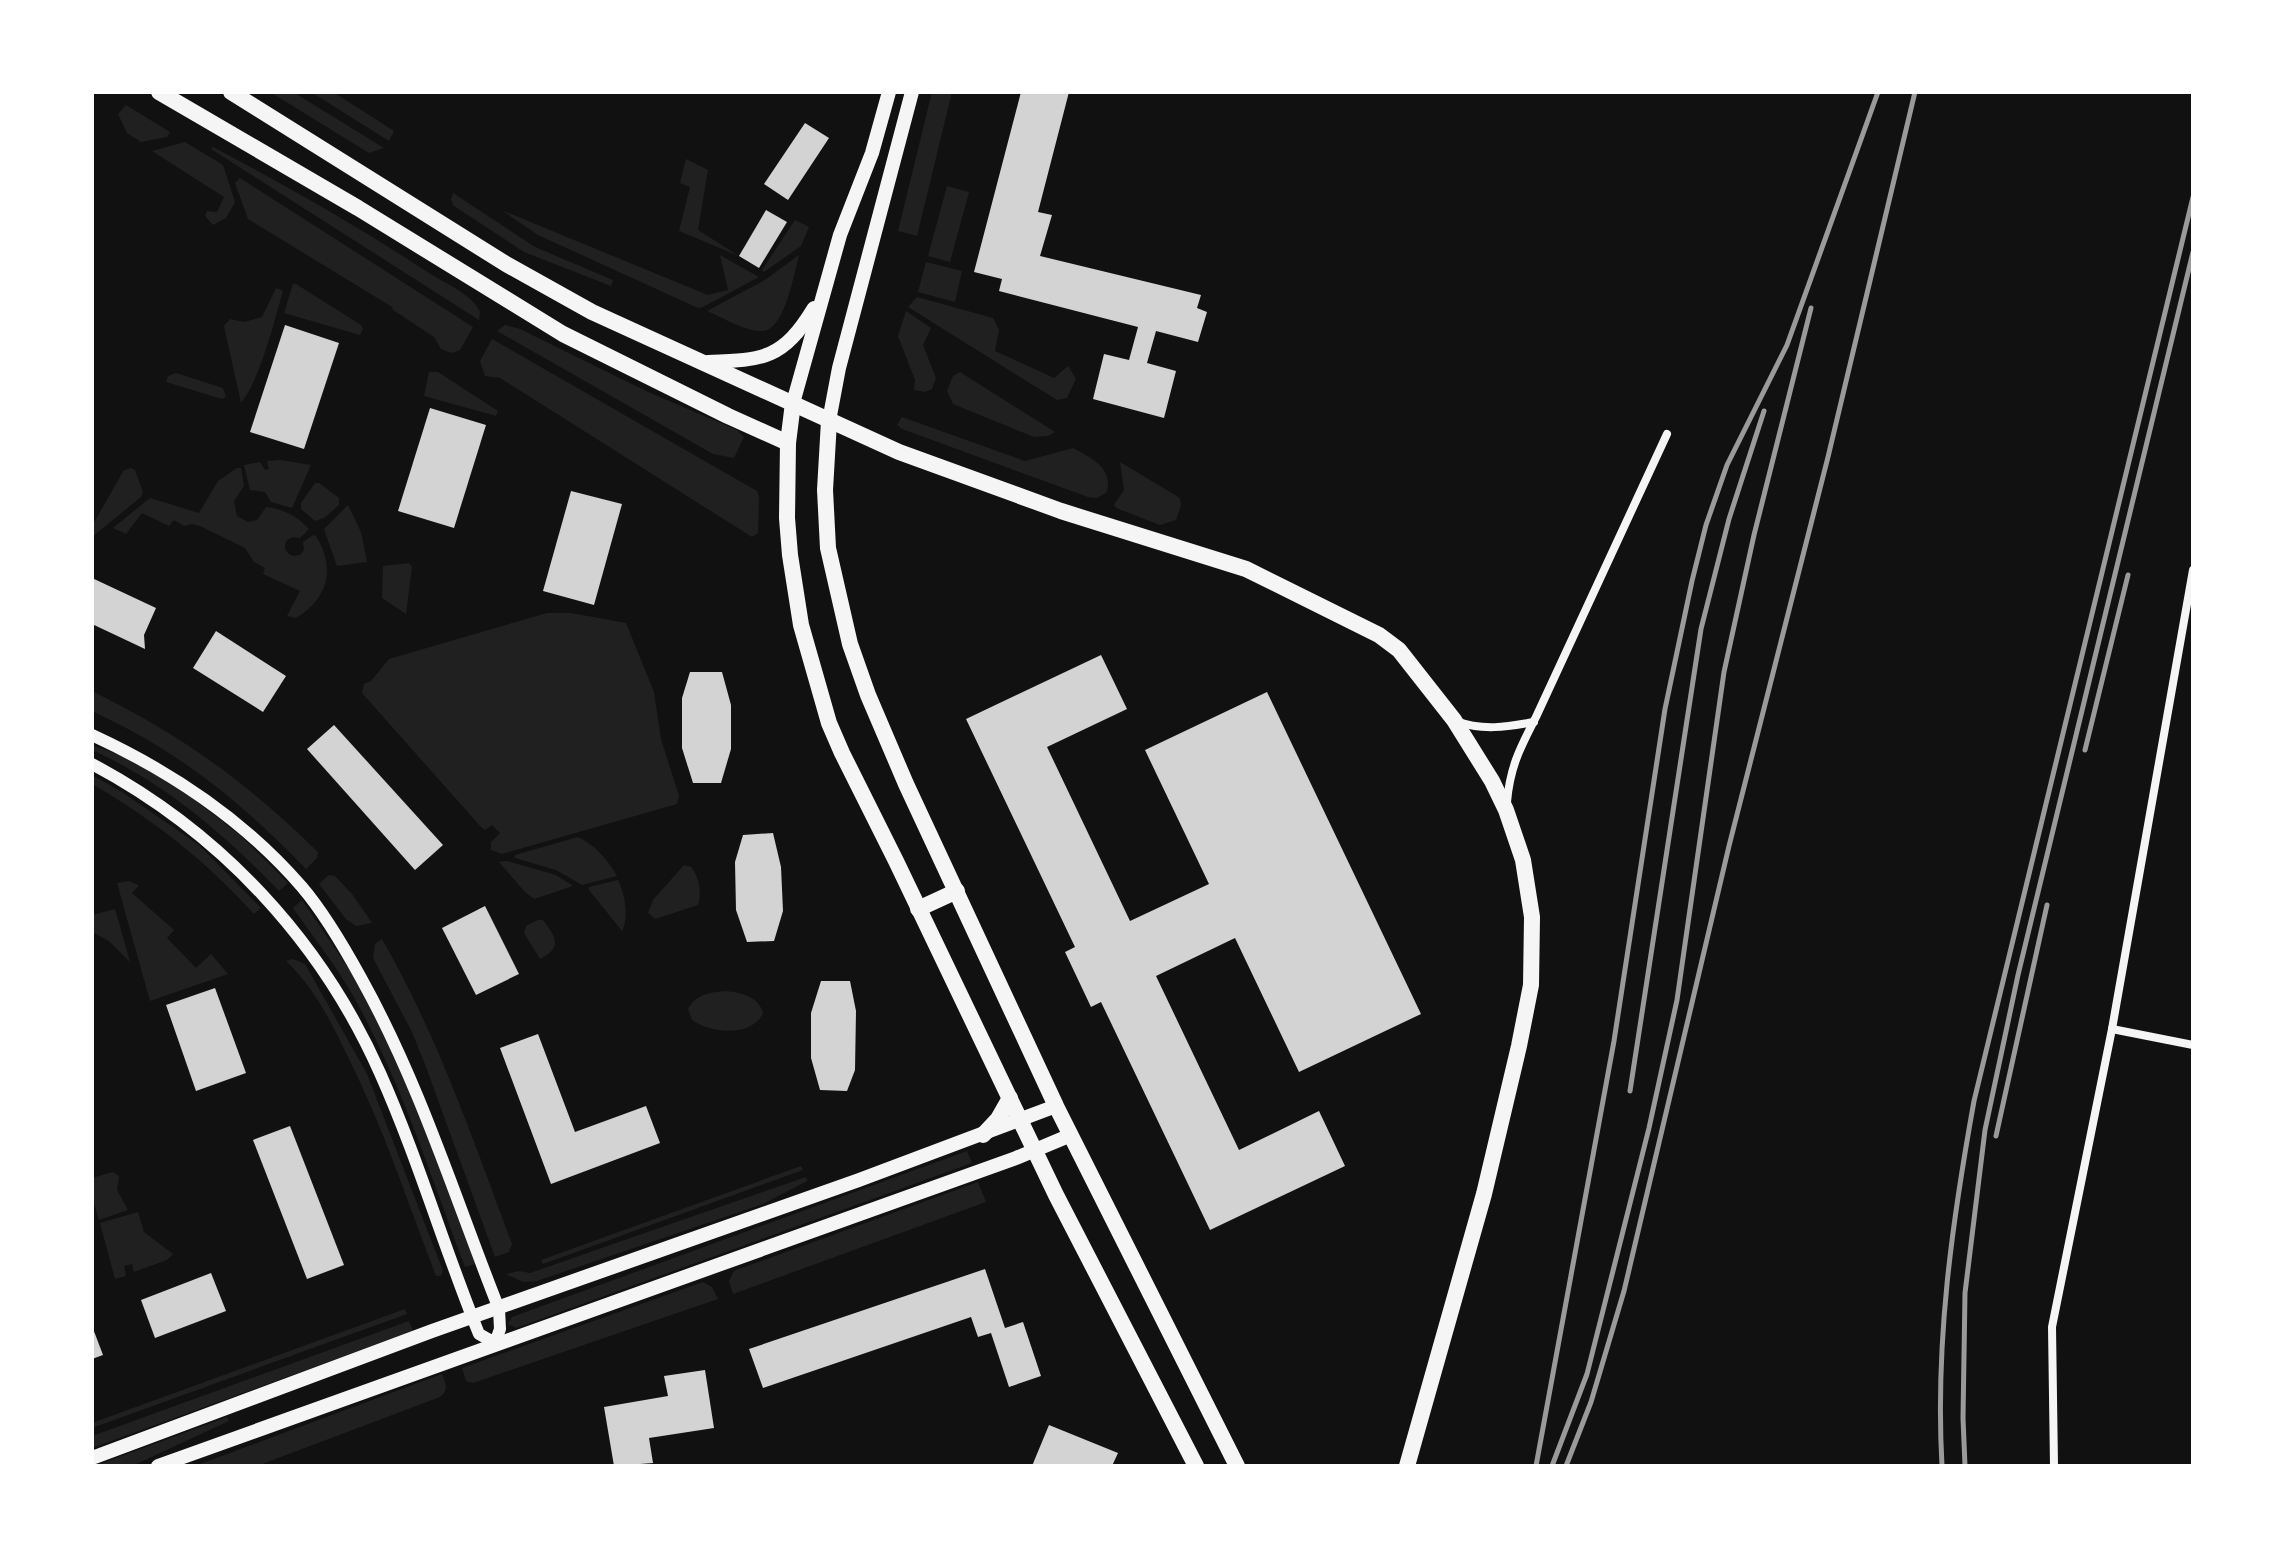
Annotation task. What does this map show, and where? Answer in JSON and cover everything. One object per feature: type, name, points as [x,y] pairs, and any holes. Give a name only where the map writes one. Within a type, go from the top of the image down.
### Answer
[{"type":"main road","points":[[159,92],[358,208],[563,334],[788,443]]},
{"type":"main road","points":[[231,92],[506,264],[592,312],[708,362],[899,452],[1061,511],[1246,569],[1379,635],[1399,650],[1474,749],[1506,810],[1523,860],[1532,917],[1531,985],[1484,1194],[1407,1466]]},
{"type":"main road","points":[[889,92],[872,153],[840,235],[793,403],[788,443],[790,555],[808,656],[842,753],[1050,1181],[1196,1466]]},
{"type":"main road","points":[[912,92],[839,368],[829,421],[825,517],[835,583],[850,644],[886,739],[1056,1106],[1237,1466]]},
{"type":"main road","points":[[708,362],[757,359],[781,348],[800,331],[825,291]]},
{"type":"main road","points":[[918,909],[957,891]]},
{"type":"main road","points":[[983,1135],[998,1119],[1010,1098]]},
{"type":"main road","points":[[92,1458],[1056,1106]]},
{"type":"main road","points":[[158,1466],[1016,1158],[1071,1135]]},
{"type":"main road","points":[[1016,1158],[1050,1181]]},
{"type":"street","points":[[1506,810],[1509,777],[1517,753],[1667,434]]},
{"type":"street","points":[[2054,1463],[2052,1327],[2112,1029],[2193,570]]},
{"type":"street","points":[[1454,720],[1475,727],[1495,728],[1534,722]]},
{"type":"street","points":[[92,735],[133,753],[231,819],[302,887],[347,952],[400,1053],[499,1309],[500,1329],[495,1343],[479,1334],[381,1074],[320,963],[242,871],[212,844],[148,797],[92,764]]},
{"type":"street","points":[[2112,1029],[2193,1045]]},
{"type":"shaded area","points":[[270,92],[293,92],[384,148],[369,153]]},
{"type":"shaded area","points":[[311,92],[333,92],[394,131],[389,141]]},
{"type":"shaded area","points":[[932,92],[952,92],[917,236],[898,231]]},
{"type":"shaded area","points":[[126,105],[170,132],[167,137],[141,142],[127,133],[118,114]]},
{"type":"shaded area","points":[[185,142],[223,165],[235,202],[226,218],[213,225],[205,216],[207,211],[217,212],[224,197],[152,151]]},
{"type":"shaded area","points":[[213,147],[324,208],[459,291],[477,306],[479,320],[211,149]]},
{"type":"shaded area","points":[[686,159],[708,170],[698,230],[739,256],[679,231],[690,187],[680,183]]},
{"type":"shaded area","points":[[240,178],[473,327],[460,350],[451,353],[441,349],[434,337],[392,307],[248,219],[235,183]]},
{"type":"shaded area","points":[[947,186],[969,192],[950,262],[928,256]]},
{"type":"shaded area","points":[[453,193],[535,247],[613,280],[611,286],[524,252],[454,206],[451,200]]},
{"type":"shaded area","points":[[501,210],[708,295],[728,290],[720,255],[759,277],[698,308],[538,235]]},
{"type":"shaded area","points":[[795,220],[809,227],[801,246],[764,272],[762,270]]},
{"type":"shaded area","points":[[799,255],[787,300],[769,329],[748,329],[707,311],[765,280]]},
{"type":"shaded area","points":[[926,262],[962,271],[955,302],[918,292]]},
{"type":"shaded area","points":[[293,284],[361,325],[360,335],[284,313]]},
{"type":"shaded area","points":[[276,288],[283,291],[271,334],[254,380],[241,403],[224,326],[230,319],[244,322],[262,317]]},
{"type":"shaded area","points":[[917,297],[993,318],[999,330],[995,351],[1054,378],[1068,366],[1076,379],[1067,398],[1057,400],[908,307]]},
{"type":"shaded area","points":[[906,311],[931,328],[923,345],[936,378],[932,389],[925,392],[914,390],[915,380],[898,336]]},
{"type":"shaded area","points":[[505,325],[520,329],[646,391],[737,430],[744,437],[734,458],[713,454],[497,331]]},
{"type":"shaded area","points":[[492,339],[757,491],[758,533],[752,537],[500,378],[485,376],[480,361]]},
{"type":"shaded area","points":[[429,372],[438,372],[498,411],[496,416],[424,396]]},
{"type":"shaded area","points":[[960,372],[1055,432],[1034,437],[953,404],[947,391],[953,376]]},
{"type":"shaded area","points":[[176,373],[223,388],[226,397],[222,399],[166,382],[168,376]]},
{"type":"shaded area","points":[[902,417],[1025,461],[1073,448],[1104,470],[1107,492],[1097,498],[1088,497],[902,429],[897,425]]},
{"type":"shaded area","points":[[267,461],[311,465],[292,508],[271,502],[265,492],[250,490],[244,465],[260,462],[265,470],[269,469]]},
{"type":"shaded area","points":[[1120,462],[1180,498],[1176,520],[1160,525],[1116,508],[1114,505],[1124,490]]},
{"type":"shaded area","points":[[241,468],[244,486],[234,501],[237,516],[248,522],[257,520],[266,507],[284,511],[309,529],[300,538],[287,540],[285,547],[288,553],[300,555],[304,550],[303,542],[313,535],[322,548],[326,560],[326,582],[315,602],[296,618],[287,616],[300,591],[263,574],[265,568],[254,562],[245,548],[200,526],[184,526],[174,520],[169,526],[142,513],[126,534],[113,528],[150,498],[199,513],[218,481]]},
{"type":"shaded area","points":[[124,470],[135,470],[143,492],[141,497],[92,537],[92,526]]},
{"type":"shaded area","points":[[315,483],[339,498],[339,505],[324,518],[315,521],[301,509],[301,503]]},
{"type":"shaded area","points":[[348,505],[361,532],[367,562],[337,566],[324,529]]},
{"type":"shaded area","points":[[409,563],[412,567],[406,614],[382,598],[383,566]]},
{"type":"shaded area","points":[[547,613],[571,613],[626,623],[654,692],[661,739],[679,796],[677,804],[502,854],[491,850],[491,842],[500,833],[492,825],[485,830],[481,827],[362,693],[364,684],[371,681],[389,659]]},
{"type":"shaded area","points":[[92,691],[155,725],[212,762],[265,803],[318,852],[317,858],[306,869],[257,821],[207,780],[153,743],[92,711]]},
{"type":"shaded area","points":[[92,745],[140,762],[177,786],[241,836],[288,883],[279,891],[215,830],[169,794],[92,750]]},
{"type":"shaded area","points":[[92,775],[199,845],[261,908],[254,914],[217,876],[178,843],[92,784]]},
{"type":"shaded area","points":[[578,837],[600,853],[617,876],[582,885],[556,870],[515,858],[515,855]]},
{"type":"shaded area","points":[[507,861],[556,875],[573,886],[534,899],[499,862]]},
{"type":"shaded area","points":[[684,865],[691,867],[698,880],[698,905],[655,919],[648,913],[653,900]]},
{"type":"shaded area","points":[[329,875],[335,876],[352,894],[372,923],[356,926],[346,919],[319,884]]},
{"type":"shaded area","points":[[618,880],[625,906],[622,931],[589,890],[589,887]]},
{"type":"shaded area","points":[[128,881],[139,885],[132,893],[174,930],[167,938],[196,968],[211,954],[228,974],[150,1001],[117,883]]},
{"type":"shaded area","points":[[302,900],[364,991],[413,1093],[475,1264],[465,1267],[415,1131],[372,1031],[341,976],[293,908]]},
{"type":"shaded area","points":[[115,909],[130,962],[109,941],[92,932],[92,915]]},
{"type":"shaded area","points":[[543,920],[555,942],[552,950],[540,959],[524,933],[526,926]]},
{"type":"shaded area","points":[[382,939],[420,1013],[453,1089],[512,1244],[509,1252],[495,1257],[412,1032],[373,958],[375,944]]},
{"type":"shaded area","points":[[293,959],[305,964],[367,1074],[443,1271],[441,1276],[436,1276],[362,1085],[322,1007],[286,961]]},
{"type":"shaded area","points":[[726,991],[753,999],[763,1013],[758,1021],[740,1030],[730,1031],[709,1028],[692,1020],[688,1009],[695,1000],[709,993]]},
{"type":"shaded area","points":[[967,1151],[972,1163],[516,1328],[508,1324],[512,1317]]},
{"type":"shaded area","points":[[801,1166],[803,1170],[543,1264],[541,1260]]},
{"type":"shaded area","points":[[113,1172],[119,1176],[117,1190],[128,1210],[99,1220],[92,1196],[92,1178]]},
{"type":"shaded area","points":[[806,1177],[807,1181],[763,1204],[537,1281],[523,1282],[506,1274],[519,1271],[530,1273]]},
{"type":"shaded area","points":[[978,1182],[986,1202],[733,1294],[729,1281],[734,1271]]},
{"type":"shaded area","points":[[138,1212],[144,1232],[173,1254],[167,1260],[134,1272],[132,1264],[124,1266],[126,1276],[115,1279],[100,1223]]},
{"type":"shaded area","points":[[703,1282],[712,1287],[718,1299],[473,1383],[466,1381],[462,1368]]},
{"type":"shaded area","points":[[405,1309],[407,1314],[92,1428],[92,1423]]},
{"type":"shaded area","points":[[409,1321],[413,1331],[92,1448],[92,1436]]},
{"type":"shaded area","points":[[442,1374],[446,1387],[440,1397],[257,1466],[195,1466]]},
{"type":"shaded area","points":[[227,1417],[229,1421],[132,1466],[95,1466]]},
{"type":"building","points":[[1021,92],[1069,92],[1038,212],[1052,215],[1040,256],[1201,295],[1197,308],[1207,312],[1198,342],[1156,331],[1147,363],[1176,371],[1164,418],[1093,399],[1104,354],[1129,360],[1138,327],[999,291],[1002,279],[974,272]]},
{"type":"building","points":[[805,123],[829,138],[788,200],[764,184]]},
{"type":"building","points":[[766,210],[787,222],[759,268],[739,256]]},
{"type":"building","points":[[285,325],[339,343],[304,449],[250,432]]},
{"type":"building","points":[[430,408],[486,425],[454,528],[398,511]]},
{"type":"building","points":[[571,491],[622,504],[594,605],[543,591]]},
{"type":"building","points":[[92,578],[156,608],[144,635],[145,649],[92,624]]},
{"type":"building","points":[[216,631],[286,676],[263,712],[193,668]]},
{"type":"building","points":[[1101,655],[1127,709],[1047,747],[1130,921],[1209,884],[1145,750],[1267,692],[1421,1014],[1299,1072],[1235,938],[1156,976],[1239,1150],[1319,1111],[1345,1166],[1210,1230],[1101,1002],[1091,1007],[1065,952],[1075,947],[966,719]]},
{"type":"building","points":[[690,672],[722,672],[731,705],[731,749],[721,783],[693,783],[682,748],[682,698]]},
{"type":"building","points":[[334,725],[443,845],[415,870],[307,749]]},
{"type":"building","points":[[773,833],[781,867],[783,911],[774,941],[747,942],[736,910],[735,862],[743,835]]},
{"type":"building","points":[[485,906],[519,974],[476,995],[442,928]]},
{"type":"building","points":[[821,981],[850,981],[856,1011],[855,1070],[847,1091],[820,1090],[811,1058],[811,1013]]},
{"type":"building","points":[[215,988],[246,1073],[196,1091],[166,1005]]},
{"type":"building","points":[[538,1034],[575,1132],[646,1106],[660,1143],[551,1184],[500,1048]]},
{"type":"building","points":[[290,1126],[344,1265],[307,1279],[253,1140]]},
{"type":"building","points":[[985,1269],[1005,1328],[1023,1322],[1041,1376],[1009,1387],[991,1333],[978,1337],[971,1317],[763,1388],[749,1349]]},
{"type":"building","points":[[211,1273],[226,1311],[155,1338],[141,1300]]},
{"type":"building","points":[[92,1326],[103,1355],[92,1359]]},
{"type":"building","points":[[705,1370],[714,1428],[649,1438],[653,1463],[614,1466],[604,1407],[668,1396],[664,1376]]},
{"type":"building","points":[[1049,1425],[1118,1453],[1112,1466],[1032,1466]]},
{"type":"railway","points":[[1536,1466],[1614,1041],[1665,709],[1692,581],[1706,525],[1727,465],[1787,345],[1878,92]]},
{"type":"railway","points":[[1566,1466],[1591,1402],[1624,1291],[1729,846],[1828,457],[1915,92]]},
{"type":"railway","points":[[1942,1466],[1943,1328],[1959,1192],[1974,1101],[2193,197]]},
{"type":"railway","points":[[1965,1466],[1965,1293],[1985,1130],[2018,975],[2193,252]]},
{"type":"railway","points":[[1552,1466],[1587,1374],[1649,1128],[1677,1000],[1724,672],[1754,535],[1811,308]]},
{"type":"railway","points":[[1630,1091],[1701,629],[1729,519],[1764,411]]},
{"type":"railway","points":[[2085,750],[2128,575]]},
{"type":"railway","points":[[1996,1136],[2047,905]]}]
